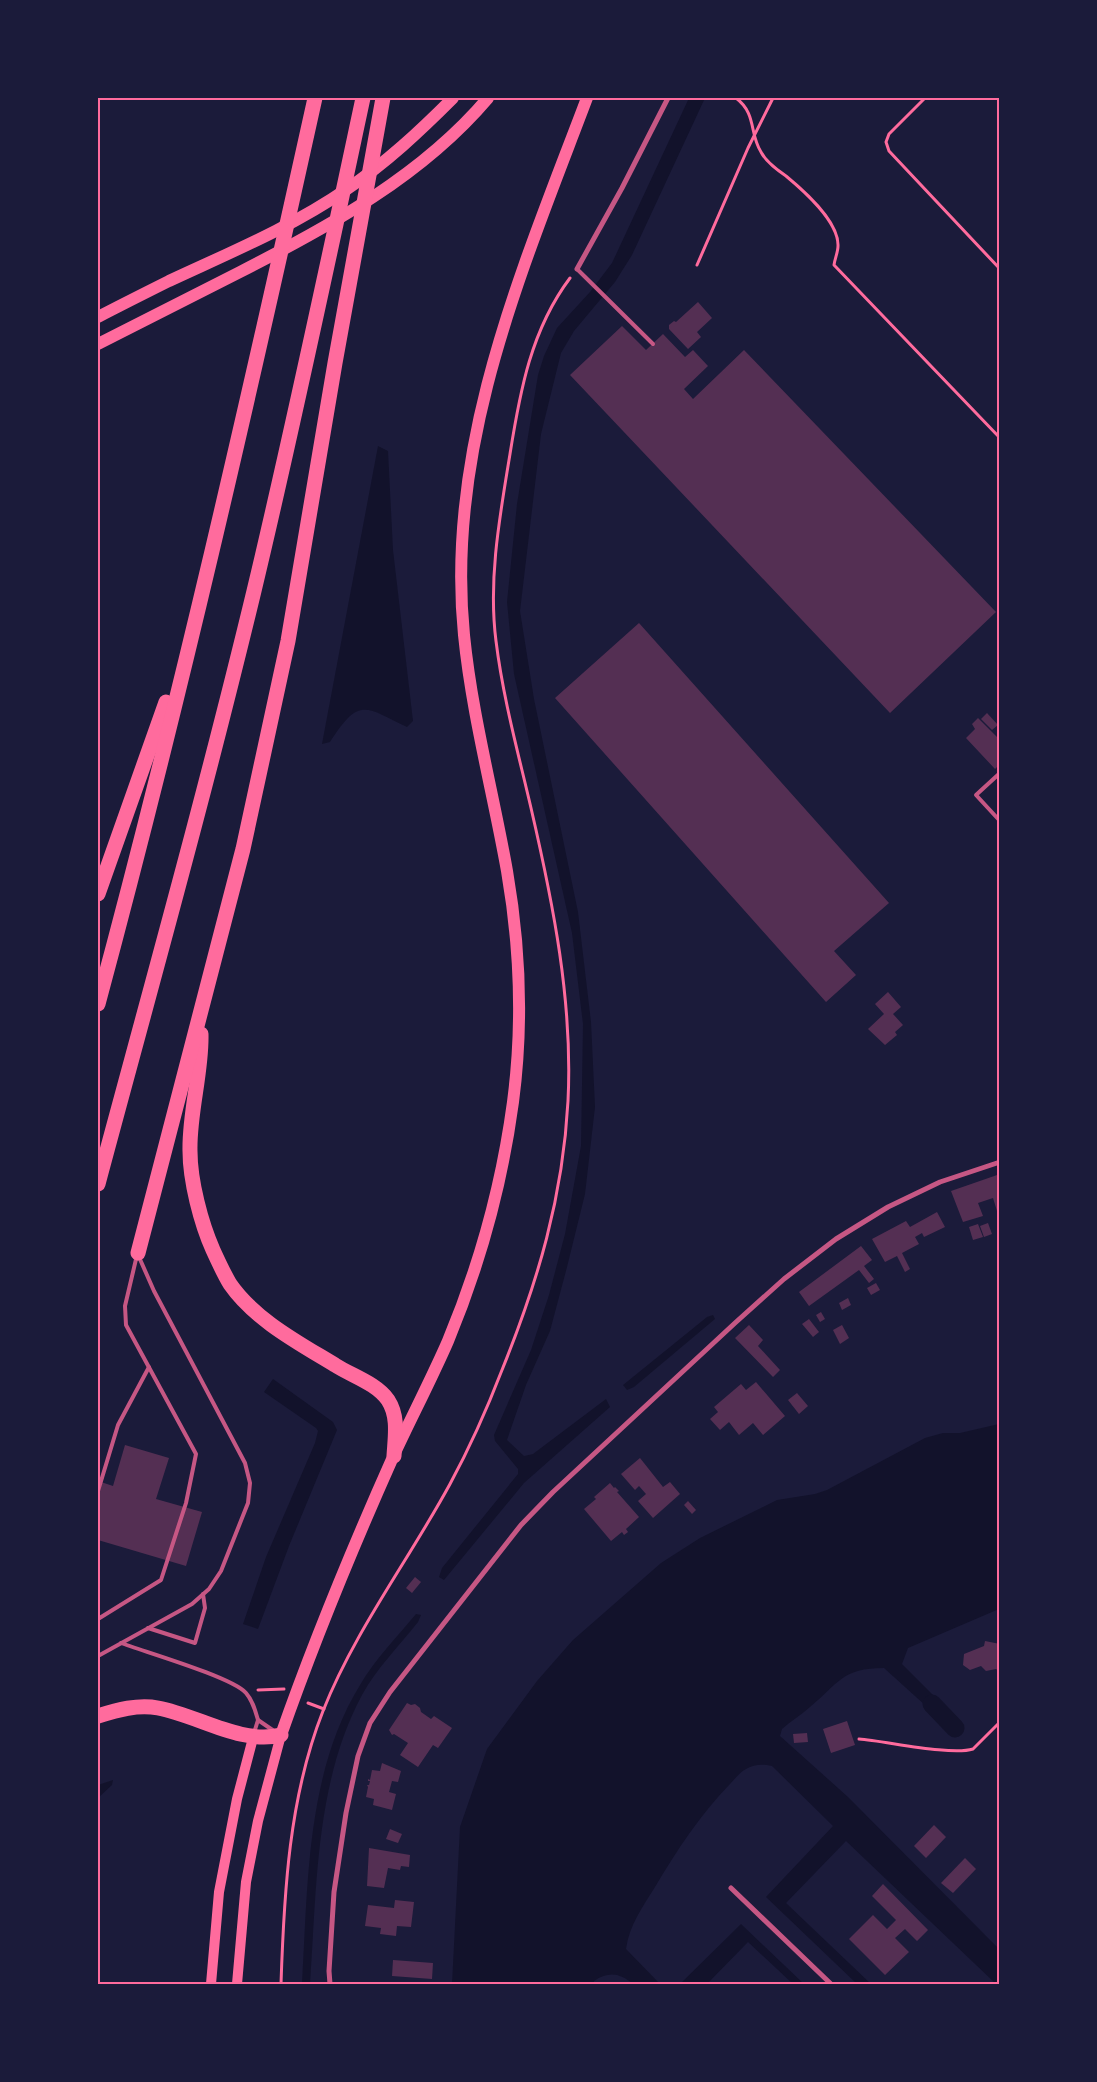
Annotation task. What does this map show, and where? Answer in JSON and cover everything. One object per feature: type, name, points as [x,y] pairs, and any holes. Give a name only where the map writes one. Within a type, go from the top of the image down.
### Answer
[{"type":"highway","points":[[98,1004],[194,628],[276,277],[315,98]]},
{"type":"highway","points":[[98,1184],[168,924],[254,591],[330,256],[362,98]]},
{"type":"highway","points":[[138,1253],[243,849],[288,641],[335,363],[383,98]]},
{"type":"highway","points":[[98,894],[194,628]]},
{"type":"highway","points":[[201,1015],[202,1054],[194,1099],[190,1151],[197,1200],[212,1249],[230,1284],[251,1308],[285,1334],[383,1394],[393,1410],[396,1421],[394,1456]]},
{"type":"highway","points":[[98,1716],[132,1707],[156,1708],[253,1738],[280,1735]]},
{"type":"main road","points":[[98,317],[242,248],[346,190],[422,130],[453,98]]},
{"type":"main road","points":[[98,344],[320,230],[381,192],[453,135],[488,98]]},
{"type":"main road","points":[[237,1984],[246,1882],[258,1821],[280,1735],[335,1590],[447,1342],[488,1231],[502,1169],[514,1099],[519,1021],[516,946],[507,874],[472,693],[464,632],[463,527],[476,433],[487,379],[506,318],[587,98]]},
{"type":"main road","points":[[211,1984],[221,1883],[237,1799],[253,1738]]},
{"type":"street","points":[[577,269],[622,188],[668,98]]},
{"type":"street","points":[[330,1984],[329,1971],[334,1892],[346,1813],[358,1756],[370,1723],[390,1692],[521,1525],[553,1492],[735,1323],[784,1279],[836,1239],[888,1207],[940,1182],[1000,1162]]},
{"type":"street","points":[[731,1888],[831,1984]]},
{"type":"lane","points":[[577,269],[653,344]]},
{"type":"lane","points":[[1000,773],[976,795],[1000,821]]},
{"type":"lane","points":[[98,1619],[161,1580],[186,1503],[196,1454],[126,1326],[125,1306],[138,1253]]},
{"type":"lane","points":[[98,1656],[192,1604],[203,1594],[221,1571],[248,1503],[250,1483],[245,1463],[154,1291],[138,1253]]},
{"type":"lane","points":[[98,1491],[118,1425],[149,1367]]},
{"type":"lane","points":[[148,1628],[195,1643],[205,1608],[203,1594]]},
{"type":"lane","points":[[121,1643],[226,1680],[245,1691],[253,1703],[258,1720],[253,1738]]},
{"type":"lane","points":[[258,1720],[280,1735]]},
{"type":"path","points":[[736,98],[746,106],[761,153],[794,183],[828,219],[835,231],[838,244],[834,265],[1000,438]]},
{"type":"path","points":[[697,265],[772,98]]},
{"type":"path","points":[[925,98],[889,134],[886,142],[889,151],[1000,269]]},
{"type":"path","points":[[281,1984],[285,1887],[294,1823],[309,1753],[324,1709],[346,1664],[449,1486],[479,1428],[526,1310],[546,1245],[562,1170],[568,1099],[567,1032],[561,964],[548,884],[507,710],[495,637],[494,591],[497,536],[517,407],[529,358],[544,320],[557,295],[577,269]]},
{"type":"path","points":[[245,1691],[303,1689],[304,1701],[324,1709]]},
{"type":"path","points":[[859,1739],[943,1750],[967,1751],[973,1749],[1000,1722]]},
{"type":"shaded area","points":[[689,98],[705,98],[632,255],[615,282],[574,331],[561,353],[541,434],[520,611],[534,699],[578,912],[591,1022],[595,1107],[585,1194],[567,1267],[550,1331],[526,1385],[507,1440],[524,1456],[533,1454],[606,1399],[610,1407],[524,1483],[444,1580],[439,1577],[442,1568],[518,1474],[518,1469],[495,1441],[494,1435],[531,1350],[549,1295],[565,1234],[581,1146],[583,1024],[572,933],[514,674],[507,602],[517,504],[538,375],[544,356],[557,328],[590,292],[612,263]]},
{"type":"shaded area","points":[[378,446],[388,451],[393,550],[413,721],[407,727],[381,714],[363,710],[356,712],[348,718],[330,742],[322,744]]},
{"type":"shaded area","points":[[713,1315],[715,1319],[634,1387],[627,1390],[623,1385],[707,1317]]},
{"type":"shaded area","points":[[273,1379],[333,1422],[337,1430],[289,1546],[258,1629],[243,1624],[266,1557],[315,1443],[318,1431],[264,1392]]},
{"type":"shaded area","points":[[999,1424],[999,1609],[908,1648],[902,1664],[954,1716],[947,1725],[884,1668],[870,1669],[850,1674],[835,1684],[807,1710],[782,1729],[780,1736],[848,1797],[999,1949],[999,1984],[996,1984],[846,1841],[786,1903],[871,1984],[857,1984],[766,1897],[833,1826],[772,1766],[762,1765],[752,1766],[742,1772],[709,1808],[672,1860],[633,1924],[626,1949],[660,1984],[633,1984],[624,1977],[610,1975],[599,1978],[594,1981],[594,1984],[452,1984],[460,1827],[487,1749],[537,1681],[573,1640],[661,1563],[700,1538],[777,1500],[815,1494],[827,1490],[925,1438],[943,1433],[960,1433]]},
{"type":"shaded area","points":[[416,1614],[421,1615],[418,1622],[381,1666],[362,1695],[347,1729],[335,1764],[321,1836],[310,1984],[302,1984],[313,1830],[329,1755],[342,1719],[366,1675]]},
{"type":"shaded area","points":[[113,1780],[112,1785],[98,1798],[98,1785]]},
{"type":"shaded area","points":[[741,1924],[804,1984],[793,1984],[748,1942],[707,1984],[680,1984]]},
{"type":"building","points":[[698,302],[712,318],[697,332],[701,337],[688,349],[669,329],[669,325],[674,321],[676,322]]},
{"type":"building","points":[[622,326],[646,350],[663,334],[685,357],[693,350],[708,366],[684,389],[693,399],[744,350],[996,612],[890,713],[570,375]]},
{"type":"building","points":[[639,623],[889,903],[834,951],[856,975],[826,1002],[555,698]]},
{"type":"building","points":[[987,713],[998,725],[992,730],[981,719]]},
{"type":"building","points":[[978,718],[1000,740],[1000,764],[995,769],[966,738],[975,729],[972,724]]},
{"type":"building","points":[[888,992],[901,1007],[893,1014],[903,1025],[895,1032],[897,1035],[885,1045],[868,1029],[884,1014],[875,1004]]},
{"type":"building","points":[[1000,1174],[1000,1210],[997,1211],[993,1198],[978,1203],[983,1216],[963,1222],[951,1191]]},
{"type":"building","points":[[937,1212],[945,1227],[924,1237],[922,1233],[915,1237],[919,1244],[902,1253],[910,1269],[905,1272],[897,1256],[885,1262],[872,1239],[906,1221],[910,1227]]},
{"type":"building","points":[[988,1223],[992,1234],[984,1237],[980,1226]]},
{"type":"building","points":[[978,1224],[983,1237],[973,1240],[969,1227]]},
{"type":"building","points":[[861,1246],[872,1260],[864,1266],[874,1279],[869,1283],[859,1270],[809,1306],[799,1292]]},
{"type":"building","points":[[876,1283],[880,1290],[871,1295],[867,1288]]},
{"type":"building","points":[[848,1298],[851,1305],[842,1310],[839,1303]]},
{"type":"building","points":[[821,1312],[825,1319],[820,1322],[816,1315]]},
{"type":"building","points":[[809,1319],[819,1332],[813,1337],[802,1324]]},
{"type":"building","points":[[749,1325],[763,1340],[758,1346],[780,1370],[773,1377],[735,1338]]},
{"type":"building","points":[[842,1325],[849,1338],[840,1344],[833,1330]]},
{"type":"building","points":[[756,1382],[785,1416],[763,1435],[753,1423],[739,1435],[729,1422],[720,1430],[710,1419],[718,1412],[714,1407],[741,1384],[746,1390]]},
{"type":"building","points":[[797,1393],[808,1406],[799,1414],[788,1400]]},
{"type":"building","points":[[125,1445],[169,1458],[156,1499],[202,1512],[186,1566],[98,1540],[98,1481],[113,1486]]},
{"type":"building","points":[[640,1458],[663,1487],[670,1482],[680,1494],[653,1518],[638,1501],[646,1494],[639,1486],[635,1490],[621,1474]]},
{"type":"building","points":[[610,1483],[619,1491],[617,1492],[639,1517],[626,1529],[628,1532],[624,1535],[622,1532],[611,1541],[584,1509]]},
{"type":"building","points":[[688,1501],[696,1510],[692,1514],[684,1505]]},
{"type":"building","points":[[415,1577],[421,1582],[412,1593],[406,1588]]},
{"type":"building","points":[[985,1641],[1000,1644],[1000,1672],[996,1669],[986,1671],[981,1666],[970,1670],[963,1665],[964,1654],[984,1646]]},
{"type":"building","points":[[407,1703],[415,1704],[420,1708],[421,1712],[431,1719],[434,1716],[452,1728],[438,1748],[433,1745],[418,1767],[400,1755],[408,1743],[394,1734],[392,1735],[389,1730]]},
{"type":"building","points":[[847,1721],[855,1745],[831,1753],[823,1729]]},
{"type":"building","points":[[807,1733],[808,1742],[794,1743],[793,1734]]},
{"type":"building","points":[[382,1763],[401,1771],[398,1782],[392,1781],[389,1792],[396,1794],[392,1810],[373,1805],[374,1799],[366,1797],[367,1785],[369,1785],[370,1781],[368,1779],[370,1780],[372,1770],[380,1771]]},
{"type":"building","points":[[934,1825],[946,1837],[926,1858],[914,1846]]},
{"type":"building","points":[[390,1829],[402,1834],[398,1843],[386,1839]]},
{"type":"building","points":[[369,1848],[410,1855],[409,1867],[401,1866],[400,1870],[388,1868],[384,1888],[367,1886]]},
{"type":"building","points":[[965,1858],[976,1869],[953,1893],[941,1883]]},
{"type":"building","points":[[883,1884],[928,1930],[917,1941],[905,1929],[895,1938],[909,1952],[885,1975],[849,1939],[873,1915],[887,1929],[896,1920],[872,1896]]},
{"type":"building","points":[[395,1900],[414,1902],[411,1927],[397,1926],[396,1936],[380,1934],[381,1928],[365,1926],[368,1905],[394,1908]]},
{"type":"building","points":[[393,1960],[433,1963],[432,1979],[392,1976]]},
{"type":"waterway","points":[[932,1704],[955,1728]]}]
